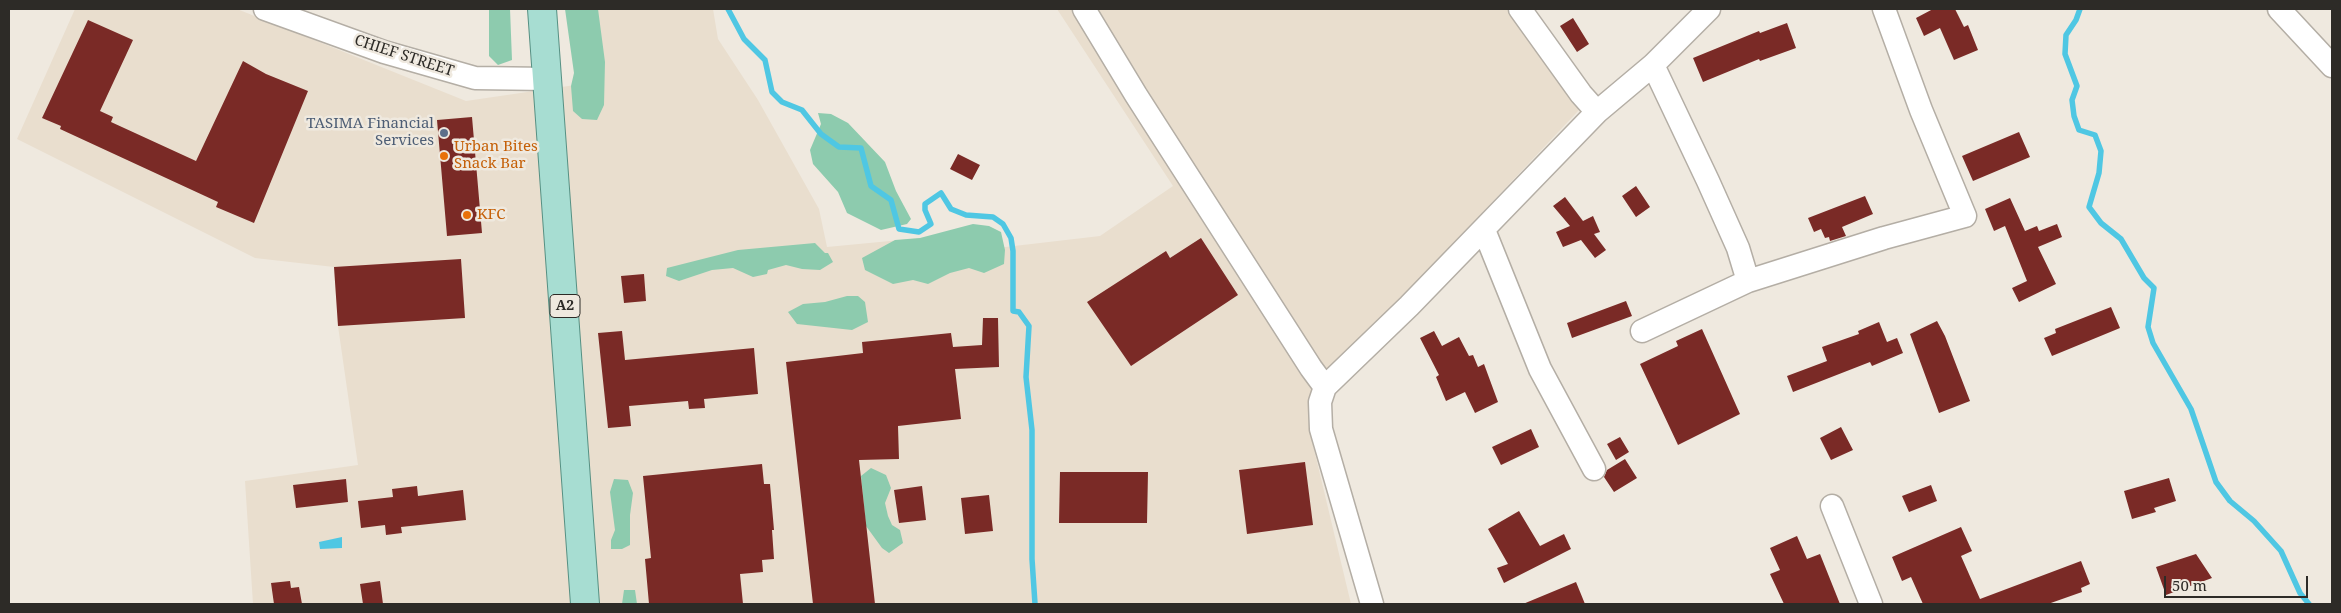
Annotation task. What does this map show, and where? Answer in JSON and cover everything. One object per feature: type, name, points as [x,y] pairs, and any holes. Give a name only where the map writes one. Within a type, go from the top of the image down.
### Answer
[{"type":"main road","name":"A2","points":[[542,9],[585,604]]},
{"type":"street","name":"CHIEF STREET","points":[[266,9],[384,52],[476,78],[548,79]]},
{"type":"street","points":[[1084,9],[1136,95],[1305,360],[1325,387]]},
{"type":"street","points":[[1520,9],[1581,94],[1597,112]]},
{"type":"street","points":[[1372,604],[1321,429],[1320,402],[1325,387],[1409,306],[1597,112],[1653,65],[1709,9]]},
{"type":"street","points":[[1642,331],[1748,280],[1884,238],[1964,216],[1884,9]]},
{"type":"street","points":[[2279,9],[2332,66]]},
{"type":"street","points":[[1653,65],[1738,248],[1748,280]]},
{"type":"street","points":[[1484,230],[1540,369],[1594,470]]},
{"type":"street","points":[[1832,506],[1871,604]]},
{"type":"shaded area","points":[[75,9],[237,9],[466,101],[582,84],[580,9],[713,9],[718,39],[758,100],[819,209],[827,247],[995,231],[997,248],[1100,236],[1173,186],[1057,9],[1511,9],[1579,110],[1313,392],[1312,441],[1351,604],[253,604],[245,481],[358,465],[338,326],[334,267],[255,258],[17,139]]},
{"type":"green space","points":[[489,9],[510,9],[512,60],[498,65],[489,56]]},
{"type":"green space","points":[[565,9],[598,9],[605,62],[604,105],[597,120],[582,119],[573,111],[571,86],[574,73]]},
{"type":"green space","points":[[818,113],[831,114],[848,123],[885,162],[896,191],[911,219],[907,224],[881,230],[847,213],[838,192],[813,164],[810,150],[821,124]]},
{"type":"green space","points":[[973,224],[989,226],[1001,232],[1005,250],[1004,264],[984,273],[969,268],[950,273],[928,284],[913,280],[893,284],[865,270],[862,258],[895,240],[920,238]]},
{"type":"green space","points":[[815,243],[825,253],[828,253],[833,262],[820,270],[802,269],[786,265],[768,270],[767,274],[753,277],[733,268],[712,270],[679,281],[666,276],[667,268],[738,250]]},
{"type":"green space","points":[[847,296],[858,296],[865,302],[868,322],[852,330],[797,324],[788,312],[803,304],[825,302]]},
{"type":"green space","points":[[871,468],[886,475],[891,488],[885,503],[888,516],[892,525],[900,530],[903,543],[889,553],[882,548],[866,526],[861,476]]},
{"type":"green space","points":[[614,479],[628,480],[633,493],[630,515],[630,545],[622,549],[611,549],[611,540],[615,530],[610,492]]},
{"type":"green space","points":[[624,590],[635,590],[637,604],[622,604]]},
{"type":"water","points":[[342,537],[342,548],[320,549],[319,542]]},
{"type":"building","points":[[1933,9],[1955,9],[1964,27],[1968,25],[1978,50],[1954,60],[1940,28],[1924,36],[1916,18]]},
{"type":"building","points":[[1573,18],[1589,44],[1577,52],[1560,26]]},
{"type":"building","points":[[88,20],[133,40],[100,111],[113,117],[111,122],[196,161],[243,61],[266,74],[308,91],[254,223],[216,207],[218,202],[60,129],[61,126],[42,118]]},
{"type":"building","points":[[1787,23],[1796,48],[1760,61],[1759,59],[1703,82],[1693,58],[1759,31],[1760,33]]},
{"type":"building","points":[[472,117],[482,233],[447,236],[437,120]]},
{"type":"building","points":[[2019,132],[2030,157],[1973,181],[1962,156]]},
{"type":"building","points":[[958,154],[980,165],[972,180],[950,169]]},
{"type":"building","points":[[1636,186],[1650,207],[1636,217],[1622,196]]},
{"type":"building","points":[[1865,196],[1873,214],[1842,227],[1846,236],[1830,241],[1829,237],[1825,238],[1821,229],[1814,232],[1808,218]]},
{"type":"building","points":[[1565,197],[1583,221],[1593,216],[1600,232],[1594,234],[1606,250],[1595,258],[1581,240],[1563,247],[1556,232],[1570,226],[1553,206]]},
{"type":"building","points":[[2010,198],[2025,231],[2037,226],[2039,231],[2057,224],[2062,237],[2038,247],[2056,284],[2019,302],[2012,288],[2027,281],[2005,226],[1994,231],[1985,209]]},
{"type":"building","points":[[1201,238],[1238,295],[1131,366],[1087,302],[1166,251],[1170,258]]},
{"type":"building","points":[[461,259],[465,318],[338,326],[334,267]]},
{"type":"building","points":[[644,274],[646,301],[624,303],[621,276]]},
{"type":"building","points":[[1626,301],[1632,316],[1572,338],[1567,323]]},
{"type":"building","points":[[2111,307],[2120,328],[2052,356],[2044,338],[2056,333],[2055,329]]},
{"type":"building","points":[[983,318],[998,318],[999,367],[955,369],[961,419],[898,426],[899,459],[859,460],[875,604],[813,604],[786,362],[863,353],[862,342],[951,333],[953,347],[982,345]]},
{"type":"building","points":[[1937,321],[1945,336],[1970,401],[1939,413],[1910,334]]},
{"type":"building","points":[[1879,322],[1887,342],[1897,338],[1903,353],[1872,366],[1870,362],[1793,392],[1787,376],[1827,361],[1822,347],[1859,334],[1858,331]]},
{"type":"building","points":[[1702,329],[1740,414],[1678,445],[1640,364],[1678,346],[1676,341]]},
{"type":"building","points":[[622,331],[625,360],[754,348],[758,394],[704,399],[705,408],[689,409],[688,401],[629,406],[631,426],[608,428],[598,333]]},
{"type":"building","points":[[1434,331],[1442,346],[1459,337],[1469,356],[1473,355],[1478,367],[1484,364],[1498,402],[1475,413],[1465,392],[1446,401],[1436,377],[1439,375],[1420,338]]},
{"type":"building","points":[[1841,427],[1853,450],[1831,460],[1820,438]]},
{"type":"building","points":[[1531,429],[1539,447],[1501,465],[1492,447]]},
{"type":"building","points":[[1620,437],[1629,452],[1616,460],[1607,444]]},
{"type":"building","points":[[1625,459],[1637,478],[1614,492],[1604,477],[1607,470]]},
{"type":"building","points":[[1305,462],[1313,525],[1247,534],[1239,470]]},
{"type":"building","points":[[762,464],[764,484],[770,484],[774,530],[772,530],[774,559],[762,560],[763,572],[740,574],[743,604],[649,604],[645,559],[651,558],[643,476]]},
{"type":"building","points":[[1060,472],[1148,472],[1147,523],[1059,523]]},
{"type":"building","points":[[2169,478],[2176,501],[2154,508],[2156,512],[2132,519],[2124,491]]},
{"type":"building","points":[[346,479],[348,502],[296,508],[293,485]]},
{"type":"building","points":[[1931,485],[1937,501],[1909,512],[1902,496]]},
{"type":"building","points":[[417,486],[418,496],[463,490],[466,520],[401,527],[402,533],[386,535],[385,525],[361,528],[358,501],[393,497],[392,489]]},
{"type":"building","points":[[922,486],[926,520],[899,523],[894,490]]},
{"type":"building","points":[[989,495],[993,531],[965,534],[961,498]]},
{"type":"building","points":[[1519,511],[1540,546],[1564,534],[1571,549],[1504,583],[1497,568],[1508,564],[1488,529]]},
{"type":"building","points":[[1961,527],[1972,551],[1961,556],[1980,599],[2081,561],[2090,584],[2081,588],[2082,592],[2048,604],[1923,604],[1911,577],[1902,581],[1892,557]]},
{"type":"building","points":[[1797,536],[1807,559],[1820,554],[1840,604],[1784,604],[1770,574],[1780,570],[1770,548]]},
{"type":"building","points":[[2196,554],[2212,578],[2166,595],[2156,567]]},
{"type":"building","points":[[290,581],[291,588],[299,587],[302,604],[274,604],[271,583]]},
{"type":"building","points":[[380,581],[383,604],[363,604],[360,584]]},
{"type":"building","points":[[1576,582],[1585,604],[1523,604]]},
{"type":"waterway","points":[[728,9],[744,39],[765,60],[772,92],[782,102],[802,110],[821,134],[839,147],[861,148],[871,186],[891,200],[899,229],[919,232],[931,224],[925,210],[925,204],[941,193],[951,209],[966,215],[993,217],[1003,224],[1011,238],[1013,251],[1013,311],[1019,312],[1029,326],[1026,377],[1032,430],[1032,559],[1035,604]]},
{"type":"waterway","points":[[2080,9],[2076,20],[2066,35],[2065,54],[2077,86],[2072,100],[2074,116],[2079,130],[2095,135],[2101,151],[2099,173],[2089,207],[2101,223],[2121,239],[2144,278],[2154,288],[2148,327],[2153,343],[2191,409],[2216,482],[2230,501],[2254,521],[2281,551],[2300,593],[2309,604]]},
{"type":"place","name":"TASIMA Financial Services","points":[[444,133]]},
{"type":"place","name":"Urban Bites Snack Bar","points":[[444,156]]},
{"type":"place","name":"KFC","points":[[467,215]]}]
